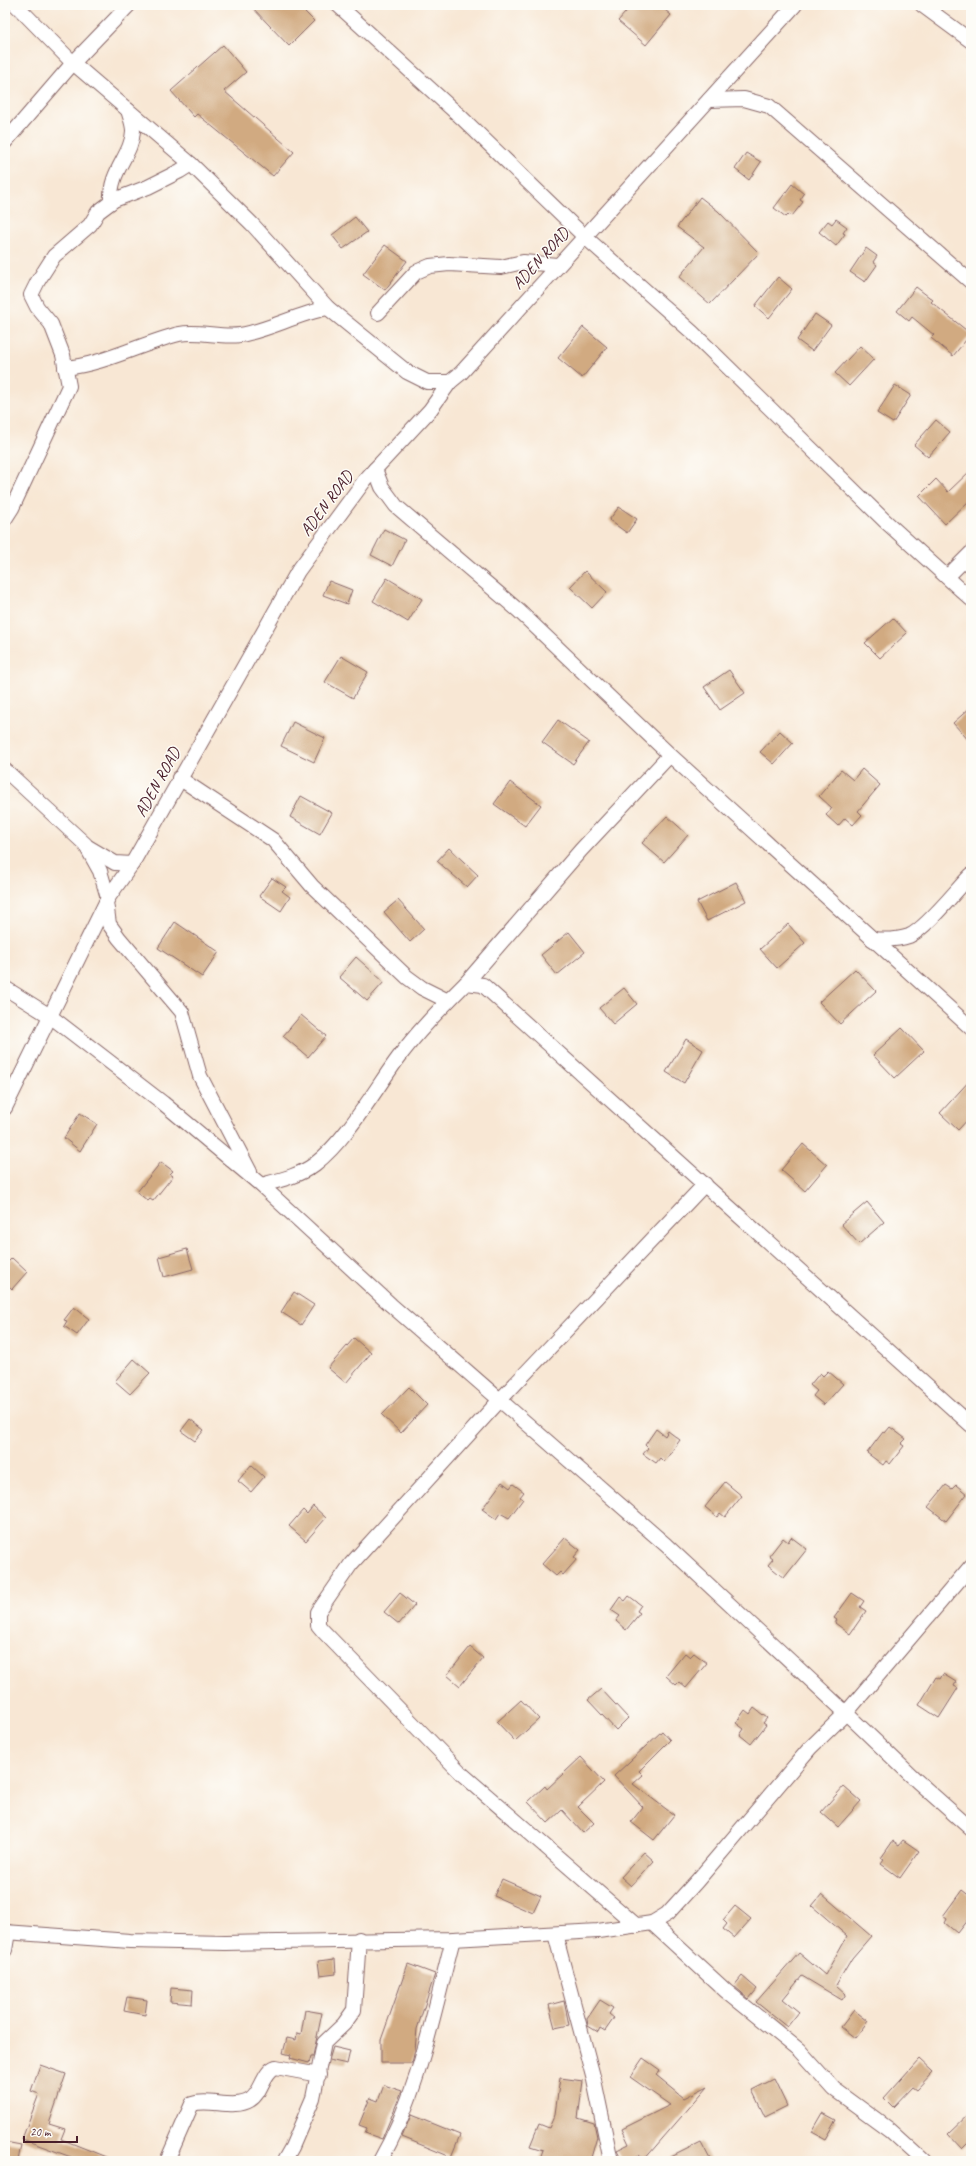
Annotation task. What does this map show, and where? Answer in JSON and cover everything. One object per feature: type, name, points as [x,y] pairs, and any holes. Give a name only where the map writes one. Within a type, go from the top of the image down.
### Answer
[{"type":"street","points":[[16,5],[73,63],[191,164],[252,224],[328,308],[407,372],[427,382],[450,382]]},
{"type":"street","points":[[5,142],[73,63],[129,5]]},
{"type":"street","points":[[338,5],[462,118],[584,236],[693,333],[884,520],[971,599]]},
{"type":"street","name":"ADEN ROAD","points":[[5,1108],[107,900],[132,864],[179,778],[242,671],[298,571],[376,469],[430,410],[450,382],[461,373],[557,265],[795,5]]},
{"type":"street","points":[[922,5],[971,41]]},
{"type":"street","points":[[709,100],[744,99],[769,106],[971,282]]},
{"type":"street","points":[[111,202],[112,184],[115,174],[132,140],[133,130],[128,110]]},
{"type":"street","points":[[5,519],[12,508],[68,386],[63,356],[51,324],[37,307],[31,295],[38,280],[54,256],[90,225],[98,212],[111,202],[148,187],[191,164]]},
{"type":"street","points":[[378,313],[412,276],[430,266],[449,264],[501,267],[523,262],[557,265]]},
{"type":"street","points":[[65,368],[87,366],[155,340],[182,334],[240,335],[306,312],[328,308]]},
{"type":"street","points":[[376,469],[382,487],[396,506],[519,611],[670,755],[971,1028]]},
{"type":"street","points":[[947,577],[971,553]]},
{"type":"street","points":[[257,1181],[291,1177],[315,1164],[343,1135],[398,1059],[448,1001],[466,983],[581,850],[670,755]]},
{"type":"street","points":[[5,770],[85,844],[115,863],[132,864]]},
{"type":"street","points":[[179,778],[273,840],[312,886],[407,977],[448,1001]]},
{"type":"street","points":[[85,844],[100,871],[107,900],[109,924],[119,938],[182,1012],[200,1076],[257,1181]]},
{"type":"street","points":[[872,939],[887,940],[910,936],[923,926],[971,875]]},
{"type":"street","points":[[466,983],[483,985],[971,1425]]},
{"type":"street","points":[[5,988],[50,1016],[163,1103],[257,1181],[391,1305],[499,1401],[666,1545],[917,1781],[971,1829]]},
{"type":"street","points":[[637,1926],[462,1774],[318,1625],[317,1618],[323,1603],[351,1564],[499,1401],[705,1184]]},
{"type":"street","points":[[5,1950],[7,1932],[130,1941],[225,1943],[359,1939],[453,1939],[555,1934],[637,1926],[652,1923],[667,1914],[810,1748],[846,1713],[971,1566]]},
{"type":"street","points":[[652,1923],[726,1991],[799,2050],[834,2089],[890,2130],[924,2161]]},
{"type":"street","points":[[555,1934],[594,2080],[611,2161]]},
{"type":"street","points":[[284,2161],[292,2147],[313,2098],[319,2074],[321,2051],[324,2043],[344,2024],[354,2010],[359,1939]]},
{"type":"street","points":[[380,2161],[404,2111],[416,2079],[453,1939]]},
{"type":"street","points":[[167,2161],[192,2104],[249,2101],[257,2094],[271,2068],[276,2067],[319,2074]]},
{"type":"building","points":[[250,5],[298,5],[314,21],[289,46]]},
{"type":"building","points":[[632,5],[659,5],[671,15],[646,45],[618,21]]},
{"type":"building","points":[[223,45],[246,72],[224,91],[294,152],[273,176],[197,114],[194,117],[171,91]]},
{"type":"building","points":[[746,153],[761,162],[749,180],[735,169]]},
{"type":"building","points":[[792,184],[804,194],[800,200],[803,202],[792,216],[789,214],[786,217],[774,208]]},
{"type":"building","points":[[700,197],[718,211],[759,253],[710,304],[679,277],[704,247],[677,227]]},
{"type":"building","points":[[355,217],[367,232],[343,249],[332,235]]},
{"type":"building","points":[[836,219],[847,227],[843,233],[845,234],[836,246],[819,232],[828,221],[832,224]]},
{"type":"building","points":[[385,245],[407,261],[385,290],[363,274]]},
{"type":"building","points":[[866,248],[877,256],[873,262],[877,265],[865,282],[850,272]]},
{"type":"building","points":[[778,277],[792,289],[769,318],[755,306]]},
{"type":"building","points":[[916,287],[933,300],[931,302],[971,334],[953,356],[931,338],[934,335],[912,317],[909,321],[897,311]]},
{"type":"building","points":[[815,314],[831,325],[812,351],[797,340]]},
{"type":"building","points":[[583,327],[607,347],[582,378],[558,358]]},
{"type":"building","points":[[860,346],[874,359],[849,386],[835,373]]},
{"type":"building","points":[[895,385],[911,395],[893,423],[877,413]]},
{"type":"building","points":[[936,420],[950,432],[928,457],[914,445]]},
{"type":"building","points":[[971,470],[971,499],[945,524],[919,496],[936,479],[948,492]]},
{"type":"building","points":[[619,507],[637,519],[627,533],[609,520]]},
{"type":"building","points":[[384,529],[405,540],[392,566],[371,555]]},
{"type":"building","points":[[585,571],[607,592],[592,608],[570,587]]},
{"type":"building","points":[[387,578],[422,599],[408,622],[373,601]]},
{"type":"building","points":[[329,581],[352,590],[347,604],[323,595]]},
{"type":"building","points":[[893,618],[907,633],[880,658],[865,643]]},
{"type":"building","points":[[341,656],[368,672],[353,698],[325,682]]},
{"type":"building","points":[[729,670],[745,693],[720,710],[704,687]]},
{"type":"building","points":[[971,707],[971,743],[953,723]]},
{"type":"building","points":[[558,720],[589,742],[573,764],[542,742]]},
{"type":"building","points":[[293,722],[325,738],[314,762],[281,746]]},
{"type":"building","points":[[780,731],[793,743],[774,764],[760,752]]},
{"type":"building","points":[[862,769],[880,785],[858,811],[862,815],[853,825],[845,818],[838,826],[826,815],[832,808],[819,796],[841,770],[853,780]]},
{"type":"building","points":[[510,782],[541,805],[525,826],[494,804]]},
{"type":"building","points":[[301,796],[332,813],[320,834],[290,817]]},
{"type":"building","points":[[667,816],[688,835],[664,862],[642,843]]},
{"type":"building","points":[[449,848],[478,875],[467,887],[437,861]]},
{"type":"building","points":[[272,878],[286,887],[282,891],[290,897],[281,911],[259,896]]},
{"type":"building","points":[[736,882],[746,901],[707,921],[697,902]]},
{"type":"building","points":[[398,900],[424,929],[410,942],[384,912]]},
{"type":"building","points":[[175,922],[219,952],[202,977],[158,948]]},
{"type":"building","points":[[788,924],[805,943],[777,968],[760,949]]},
{"type":"building","points":[[569,932],[585,952],[557,975],[541,955]]},
{"type":"building","points":[[356,957],[384,982],[367,1001],[339,977]]},
{"type":"building","points":[[855,969],[876,991],[840,1024],[819,1002]]},
{"type":"building","points":[[624,988],[637,1004],[613,1024],[599,1008]]},
{"type":"building","points":[[301,1015],[326,1036],[308,1057],[283,1036]]},
{"type":"building","points":[[902,1028],[924,1051],[895,1078],[873,1055]]},
{"type":"building","points":[[686,1039],[703,1050],[684,1083],[666,1072]]},
{"type":"building","points":[[971,1079],[971,1116],[958,1130],[940,1113]]},
{"type":"building","points":[[80,1113],[97,1124],[80,1151],[64,1138]]},
{"type":"building","points":[[803,1144],[827,1165],[805,1191],[781,1170]]},
{"type":"building","points":[[161,1162],[173,1171],[170,1174],[173,1176],[153,1201],[150,1199],[148,1201],[137,1192]]},
{"type":"building","points":[[867,1202],[884,1222],[859,1244],[841,1224]]},
{"type":"building","points":[[187,1249],[193,1269],[164,1277],[159,1257]]},
{"type":"building","points":[[12,1258],[27,1272],[12,1289],[5,1282],[5,1265]]},
{"type":"building","points":[[294,1292],[314,1305],[301,1325],[281,1312]]},
{"type":"building","points":[[74,1307],[89,1319],[77,1335],[64,1326],[67,1321],[64,1320]]},
{"type":"building","points":[[354,1338],[371,1353],[346,1383],[328,1368]]},
{"type":"building","points":[[134,1359],[150,1373],[130,1394],[115,1381]]},
{"type":"building","points":[[828,1371],[843,1384],[824,1405],[813,1396],[817,1391],[810,1385],[820,1373],[823,1376]]},
{"type":"building","points":[[409,1387],[427,1405],[401,1433],[382,1415]]},
{"type":"building","points":[[190,1419],[204,1430],[195,1441],[181,1431]]},
{"type":"building","points":[[890,1427],[906,1439],[901,1444],[904,1446],[890,1464],[886,1461],[883,1465],[867,1453],[883,1432],[885,1433]]},
{"type":"building","points":[[656,1429],[665,1436],[668,1431],[680,1440],[664,1462],[660,1458],[656,1463],[643,1454],[648,1448],[645,1445]]},
{"type":"building","points":[[251,1465],[264,1477],[251,1492],[238,1481]]},
{"type":"building","points":[[502,1482],[510,1488],[513,1484],[524,1492],[520,1497],[523,1499],[509,1518],[500,1513],[496,1519],[482,1509]]},
{"type":"building","points":[[725,1482],[742,1496],[725,1517],[720,1513],[717,1517],[705,1507]]},
{"type":"building","points":[[946,1485],[952,1489],[956,1485],[967,1494],[946,1521],[928,1507]]},
{"type":"building","points":[[313,1506],[326,1518],[306,1541],[289,1526],[303,1510],[307,1514]]},
{"type":"building","points":[[791,1537],[807,1549],[784,1578],[768,1565],[773,1559],[769,1556],[783,1538],[788,1542]]},
{"type":"building","points":[[565,1538],[580,1550],[574,1557],[577,1559],[563,1575],[560,1572],[556,1576],[542,1564]]},
{"type":"building","points":[[400,1593],[415,1605],[399,1624],[384,1612]]},
{"type":"building","points":[[852,1593],[864,1601],[860,1607],[866,1611],[850,1634],[835,1623],[837,1620],[834,1618]]},
{"type":"building","points":[[629,1596],[641,1605],[637,1611],[640,1613],[626,1630],[616,1621],[620,1616],[611,1610],[620,1597],[625,1601]]},
{"type":"building","points":[[470,1647],[483,1658],[460,1686],[447,1675]]},
{"type":"building","points":[[685,1653],[690,1657],[694,1653],[707,1663],[686,1688],[679,1682],[676,1685],[666,1676]]},
{"type":"building","points":[[943,1674],[956,1682],[954,1686],[958,1688],[939,1718],[919,1705],[936,1677],[940,1679]]},
{"type":"building","points":[[601,1689],[628,1718],[616,1730],[588,1700]]},
{"type":"building","points":[[521,1700],[539,1719],[515,1741],[497,1722]]},
{"type":"building","points":[[754,1708],[767,1718],[763,1723],[766,1725],[751,1744],[740,1735],[744,1729],[736,1723],[745,1710],[750,1714]]},
{"type":"building","points":[[662,1731],[670,1740],[639,1771],[643,1775],[633,1784],[674,1815],[654,1840],[631,1822],[643,1807],[614,1776]]},
{"type":"building","points":[[581,1757],[604,1782],[578,1807],[594,1823],[583,1833],[562,1810],[548,1823],[528,1802],[545,1786],[547,1789]]},
{"type":"building","points":[[844,1786],[861,1801],[838,1827],[821,1812]]},
{"type":"building","points":[[903,1840],[919,1851],[900,1878],[881,1864],[884,1860],[881,1858],[893,1841],[899,1845]]},
{"type":"building","points":[[644,1852],[654,1861],[631,1886],[621,1877]]},
{"type":"building","points":[[502,1879],[541,1896],[533,1913],[494,1896]]},
{"type":"building","points":[[962,1890],[971,1897],[971,1915],[957,1933],[945,1923],[947,1919],[943,1916]]},
{"type":"building","points":[[822,1894],[871,1936],[852,1958],[836,1985],[846,1994],[842,2000],[802,1976],[783,1999],[799,2012],[787,2027],[756,2002],[799,1953],[825,1975],[847,1936],[812,1906]]},
{"type":"building","points":[[735,1906],[751,1919],[734,1938],[723,1929],[727,1924],[723,1920]]},
{"type":"building","points":[[335,1959],[336,1974],[320,1976],[318,1961]]},
{"type":"building","points":[[408,1964],[435,1974],[417,2029],[412,2063],[381,2063],[381,2040]]},
{"type":"building","points":[[742,1976],[757,1989],[749,1999],[734,1986]]},
{"type":"building","points":[[171,1988],[193,1990],[192,2004],[170,2002]]},
{"type":"building","points":[[127,1997],[147,2000],[145,2015],[124,2011]]},
{"type":"building","points":[[600,2000],[613,2008],[609,2014],[614,2018],[605,2031],[600,2028],[598,2032],[588,2026],[587,2019]]},
{"type":"building","points":[[564,2001],[569,2025],[555,2028],[549,2005]]},
{"type":"building","points":[[305,2010],[322,2013],[313,2056],[311,2056],[309,2063],[290,2058],[291,2055],[283,2053],[287,2038],[296,2040],[297,2033],[301,2034]]},
{"type":"building","points":[[854,2010],[868,2021],[855,2038],[841,2027]]},
{"type":"building","points":[[333,2047],[350,2051],[347,2064],[329,2060]]},
{"type":"building","points":[[643,2058],[660,2070],[656,2075],[684,2098],[708,2086],[643,2161],[640,2155],[623,2161],[617,2150],[629,2144],[622,2129],[670,2105],[630,2077]]},
{"type":"building","points":[[919,2059],[933,2072],[916,2090],[912,2087],[893,2107],[884,2098]]},
{"type":"building","points":[[40,2065],[66,2074],[49,2124],[65,2129],[61,2139],[116,2161],[69,2161],[71,2157],[22,2139],[39,2094],[31,2091]]},
{"type":"building","points":[[560,2078],[583,2081],[578,2118],[594,2123],[597,2137],[590,2161],[539,2161],[543,2150],[530,2146],[539,2124],[549,2128],[555,2114]]},
{"type":"building","points":[[774,2079],[787,2106],[765,2117],[752,2090]]},
{"type":"building","points":[[384,2085],[402,2091],[382,2139],[365,2133],[367,2128],[359,2125],[370,2098],[378,2101]]},
{"type":"building","points":[[971,2112],[971,2140],[962,2149],[948,2134]]},
{"type":"building","points":[[823,2113],[836,2120],[825,2139],[812,2132]]},
{"type":"building","points":[[411,2115],[460,2135],[451,2157],[402,2137]]},
{"type":"building","points":[[5,2142],[21,2145],[18,2161],[5,2161]]},
{"type":"building","points":[[701,2142],[711,2161],[663,2161]]}]
